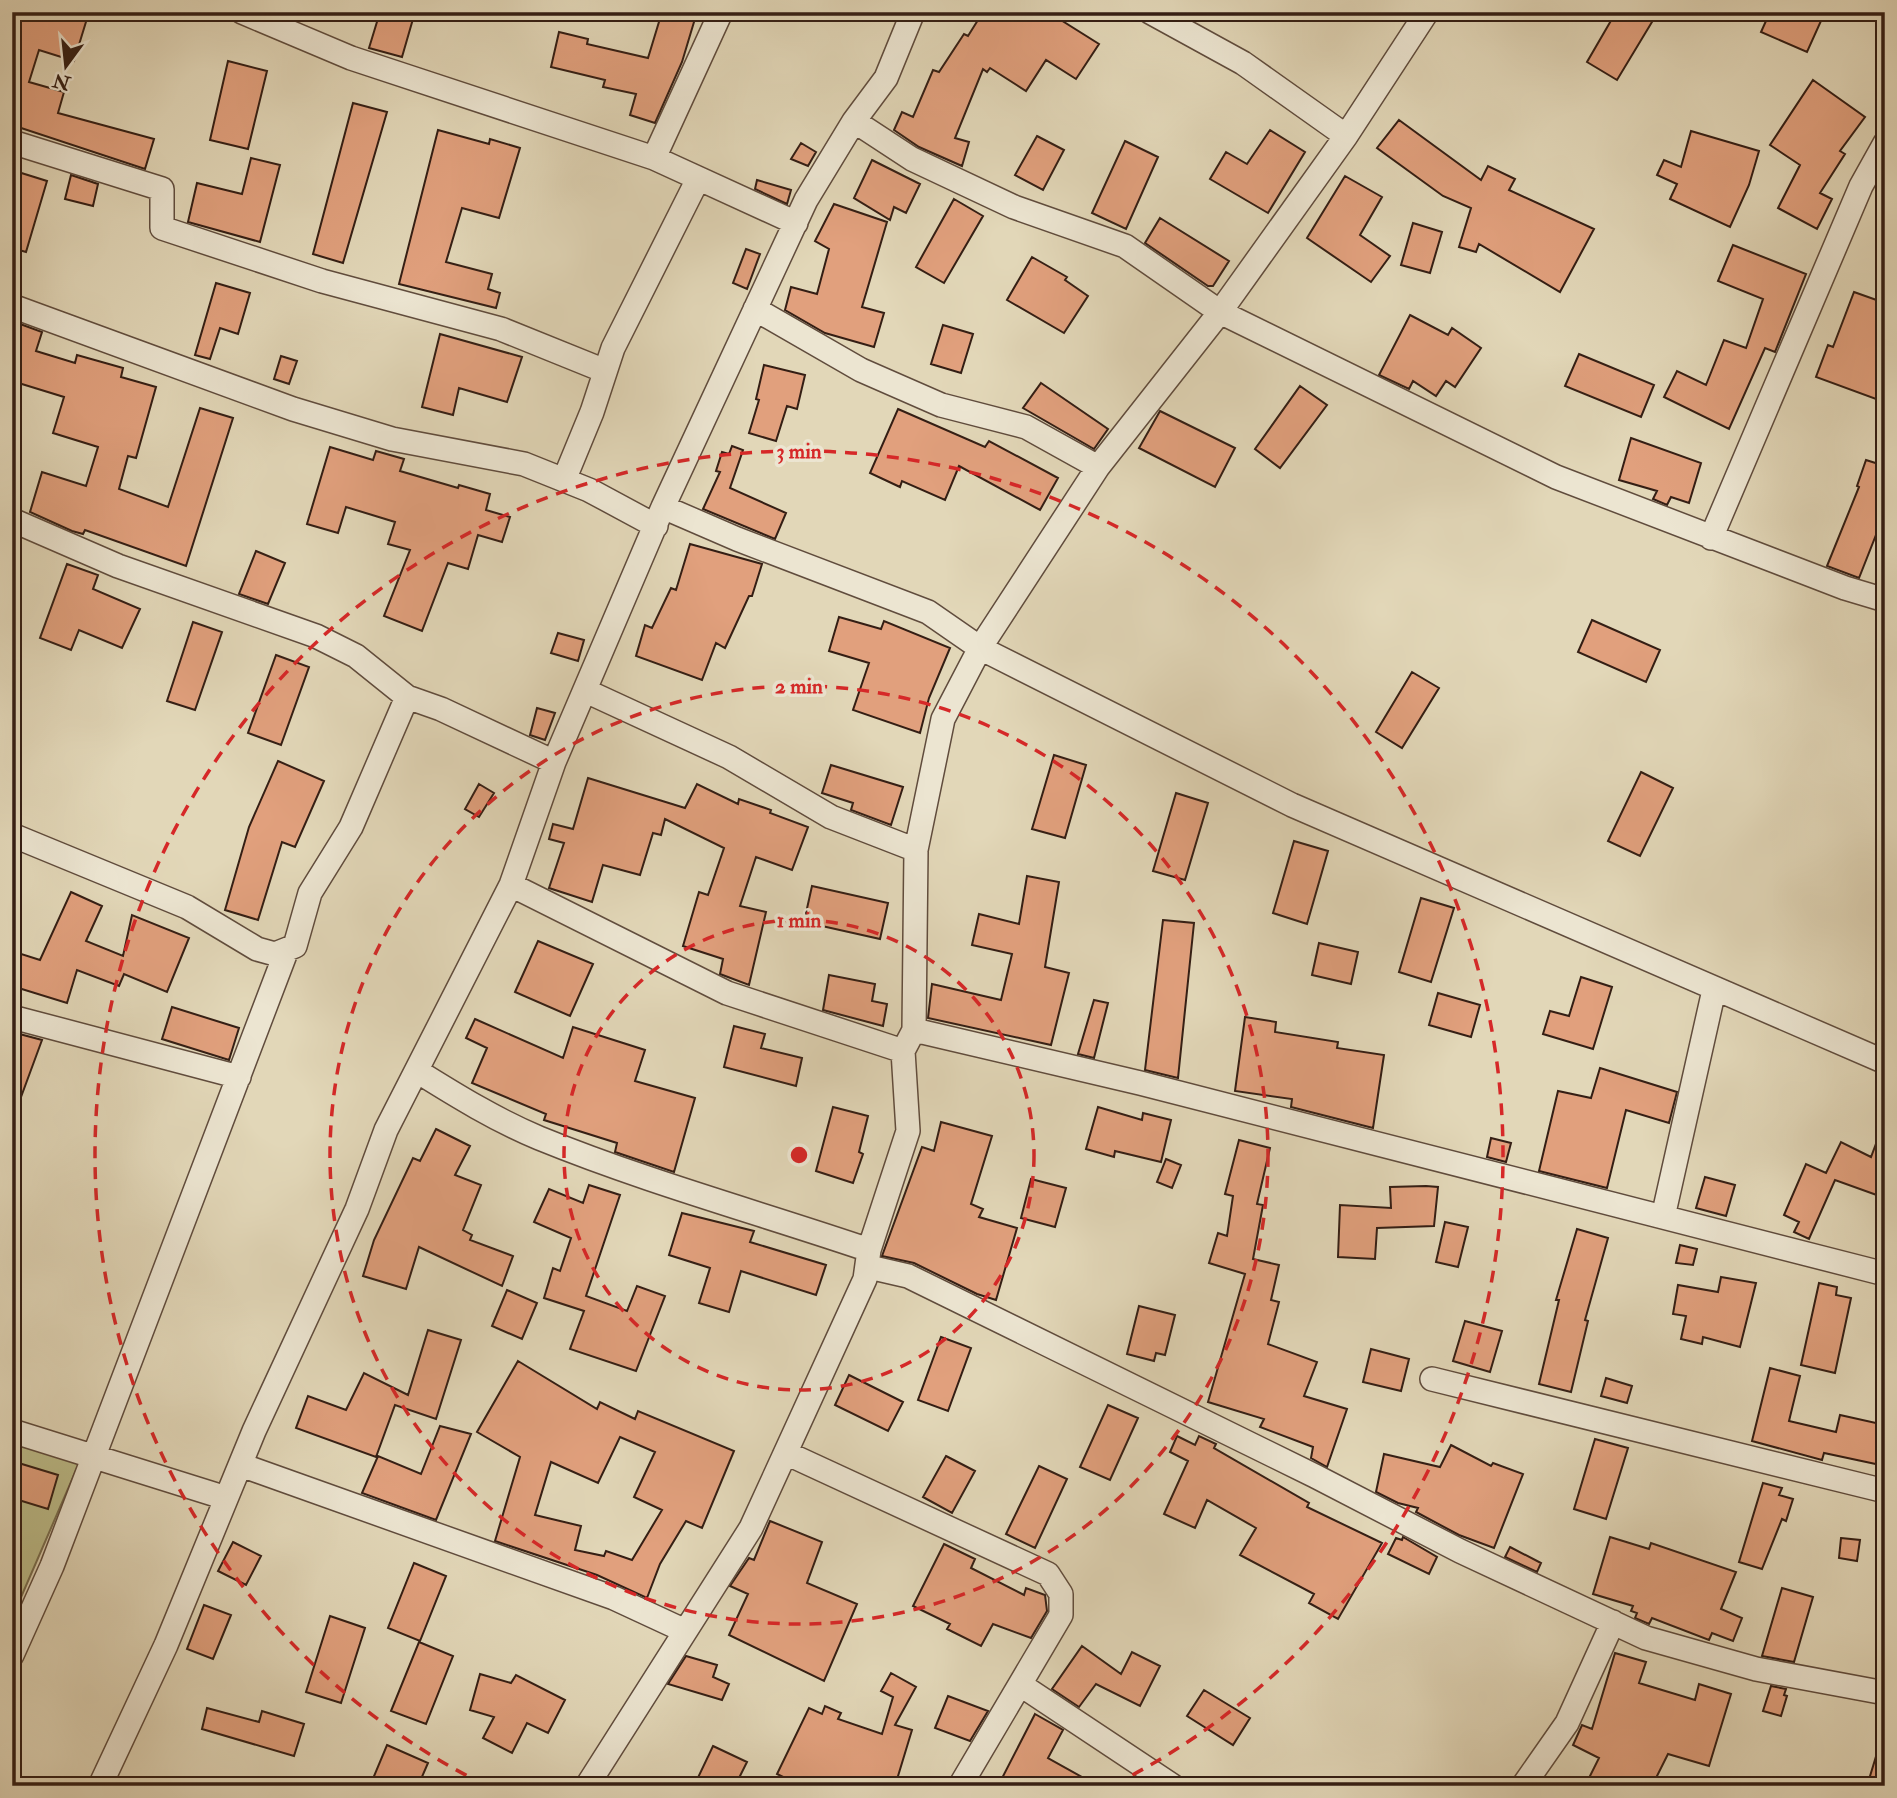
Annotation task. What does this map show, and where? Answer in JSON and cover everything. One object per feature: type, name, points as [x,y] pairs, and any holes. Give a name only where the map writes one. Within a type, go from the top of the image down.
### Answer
[{"type":"street","points":[[242,12],[351,58],[654,158],[796,223]]},
{"type":"street","points":[[654,158],[722,12]]},
{"type":"street","points":[[100,1786],[166,1645],[226,1498],[356,1209],[386,1130],[511,885],[554,762],[659,516],[825,165],[853,121],[886,78],[913,12]]},
{"type":"street","points":[[1150,12],[1243,63],[1346,136]]},
{"type":"street","points":[[587,1786],[683,1630],[751,1528],[853,1310],[908,1131],[903,1051],[914,1030],[916,850],[943,719],[979,648],[1098,467],[1220,312],[1346,136],[1427,12]]},
{"type":"street","points":[[853,121],[912,159],[1014,208],[1125,246],[1220,312],[1556,477],[1845,588],[1885,600]]},
{"type":"street","points":[[12,142],[162,189],[162,228],[322,281],[500,329],[605,371]]},
{"type":"street","points":[[1712,538],[1861,186],[1885,143]]},
{"type":"street","points":[[564,480],[613,348],[698,179]]},
{"type":"street","points":[[12,306],[293,410],[392,439],[524,464],[659,516],[737,539],[928,612],[979,648],[1292,805],[1885,1062]]},
{"type":"street","points":[[755,309],[861,370],[941,405],[1026,427],[1098,467]]},
{"type":"street","points":[[12,520],[118,566],[316,636],[356,656],[407,697],[442,709],[554,762]]},
{"type":"street","points":[[586,691],[729,757],[831,817],[916,850]]},
{"type":"street","points":[[12,835],[187,907],[257,948],[275,954],[286,952],[295,946],[310,892],[351,827],[407,697]]},
{"type":"street","points":[[511,885],[727,993],[903,1051]]},
{"type":"street","points":[[12,1655],[19,1622],[93,1456],[286,952]]},
{"type":"street","points":[[1663,1217],[1714,990]]},
{"type":"street","points":[[12,1017],[239,1077]]},
{"type":"street","points":[[914,1030],[1140,1083],[1885,1274]]},
{"type":"street","points":[[417,1071],[471,1105],[538,1137],[869,1259],[908,1276],[1315,1476],[1460,1551],[1646,1638],[1756,1669],[1885,1693]]},
{"type":"street","points":[[1432,1379],[1885,1490]]},
{"type":"street","points":[[12,1431],[226,1498]]},
{"type":"street","points":[[786,1453],[1048,1574],[1061,1594],[1061,1615],[960,1786]]},
{"type":"street","points":[[241,1465],[614,1598],[683,1630]]},
{"type":"street","points":[[1523,1786],[1567,1723],[1613,1622]]},
{"type":"street","points":[[1021,1685],[1173,1786]]},
{"type":"green space","points":[[12,1430],[84,1452],[12,1618]]},
{"type":"building","points":[[12,12],[89,12],[74,61],[39,50],[29,82],[64,92],[58,113],[154,139],[145,169],[12,125]]},
{"type":"building","points":[[380,12],[415,12],[402,57],[369,48]]},
{"type":"building","points":[[662,12],[697,12],[682,62],[655,123],[630,115],[636,94],[603,87],[605,80],[551,67],[559,32],[588,39],[587,44],[648,58]]},
{"type":"building","points":[[983,12],[1022,12],[1035,20],[1040,12],[1048,12],[1099,44],[1076,79],[1046,60],[1026,91],[990,68],[987,72],[983,69],[955,138],[969,142],[962,166],[919,147],[894,130],[902,112],[913,117],[933,70],[939,72],[964,34],[968,36]]},
{"type":"building","points":[[1616,12],[1658,12],[1617,80],[1587,62]]},
{"type":"building","points":[[1770,12],[1825,12],[1807,52],[1761,32]]},
{"type":"building","points":[[228,61],[267,71],[248,149],[210,140]]},
{"type":"building","points":[[1813,80],[1865,117],[1840,151],[1845,154],[1820,193],[1832,199],[1817,229],[1778,208],[1800,165],[1770,145]]},
{"type":"building","points":[[353,103],[387,112],[343,263],[313,254]]},
{"type":"building","points":[[1399,120],[1481,180],[1488,166],[1515,179],[1509,190],[1594,229],[1560,292],[1479,244],[1476,252],[1459,247],[1471,208],[1443,196],[1377,148]]},
{"type":"building","points":[[438,130],[489,144],[490,139],[520,148],[499,218],[462,208],[446,262],[492,274],[488,289],[500,293],[496,308],[399,284]]},
{"type":"building","points":[[1270,130],[1305,152],[1268,213],[1210,179],[1226,152],[1247,164]]},
{"type":"building","points":[[1691,131],[1759,151],[1749,185],[1730,227],[1670,199],[1677,184],[1657,175],[1664,160],[1681,167]]},
{"type":"building","points":[[1037,136],[1064,150],[1043,190],[1015,175]]},
{"type":"building","points":[[1125,141],[1158,157],[1126,229],[1092,213]]},
{"type":"building","points":[[801,143],[816,152],[808,166],[791,159]]},
{"type":"building","points":[[251,158],[280,165],[260,242],[188,222],[197,183],[242,194]]},
{"type":"building","points":[[872,160],[920,184],[906,213],[894,207],[890,220],[854,198]]},
{"type":"building","points":[[15,171],[47,181],[26,252],[12,248],[12,181]]},
{"type":"building","points":[[71,175],[98,184],[93,206],[65,199]]},
{"type":"building","points":[[1345,176],[1382,197],[1360,235],[1390,256],[1371,282],[1307,238]]},
{"type":"building","points":[[757,180],[791,190],[787,204],[755,189]]},
{"type":"building","points":[[954,199],[983,216],[944,283],[916,267]]},
{"type":"building","points":[[834,204],[887,222],[862,307],[884,313],[874,347],[825,333],[785,310],[791,287],[817,294],[829,249],[815,241]]},
{"type":"building","points":[[1160,218],[1229,261],[1213,286],[1208,286],[1145,243]]},
{"type":"building","points":[[1413,223],[1442,232],[1430,273],[1401,265]]},
{"type":"building","points":[[1733,245],[1806,274],[1775,352],[1765,348],[1729,429],[1664,397],[1677,371],[1706,385],[1724,340],[1746,348],[1763,299],[1718,281]]},
{"type":"building","points":[[746,249],[760,254],[747,289],[733,283]]},
{"type":"building","points":[[1032,257],[1067,277],[1065,280],[1088,296],[1064,333],[1007,300]]},
{"type":"building","points":[[216,283],[250,293],[238,334],[220,328],[210,359],[195,355]]},
{"type":"building","points":[[1854,292],[1885,303],[1885,374],[1876,399],[1816,377],[1828,345],[1833,347]]},
{"type":"building","points":[[1410,315],[1448,335],[1452,328],[1481,348],[1455,387],[1446,381],[1436,396],[1413,381],[1409,389],[1379,375]]},
{"type":"building","points":[[12,321],[42,332],[36,351],[75,363],[77,355],[123,368],[121,377],[156,387],[136,458],[128,456],[119,489],[168,507],[200,408],[233,418],[186,566],[85,530],[83,534],[72,531],[30,512],[42,472],[86,486],[98,447],[53,433],[64,397],[12,381]]},
{"type":"building","points":[[943,325],[973,334],[961,373],[931,364]]},
{"type":"building","points":[[440,334],[522,357],[507,402],[459,388],[453,415],[422,407]]},
{"type":"building","points":[[1579,354],[1654,385],[1641,417],[1565,386]]},
{"type":"building","points":[[281,356],[297,361],[289,384],[274,379]]},
{"type":"building","points":[[764,365],[805,375],[797,409],[787,406],[776,441],[749,433],[759,400],[756,399]]},
{"type":"building","points":[[1041,383],[1108,429],[1094,449],[1023,408]]},
{"type":"building","points":[[1300,386],[1327,405],[1280,468],[1255,449]]},
{"type":"building","points":[[898,409],[985,447],[989,441],[1058,478],[1040,510],[959,466],[945,500],[902,481],[900,487],[870,473]]},
{"type":"building","points":[[1160,411],[1235,448],[1215,487],[1139,448]]},
{"type":"building","points":[[1631,438],[1701,463],[1689,503],[1671,497],[1667,505],[1653,499],[1657,491],[1619,480]]},
{"type":"building","points":[[732,446],[743,450],[730,488],[786,513],[775,539],[703,509],[720,472],[716,471],[722,452],[729,454]]},
{"type":"building","points":[[330,447],[373,460],[376,451],[404,459],[400,471],[458,488],[459,485],[490,494],[486,510],[510,517],[502,542],[478,535],[468,569],[448,563],[422,631],[384,616],[410,550],[388,544],[395,522],[346,507],[338,533],[307,524]]},
{"type":"building","points":[[1866,460],[1885,466],[1885,512],[1859,578],[1827,566],[1859,487],[1857,486]]},
{"type":"building","points":[[690,544],[762,564],[752,596],[749,596],[725,648],[716,643],[702,680],[636,656],[645,625],[652,628],[671,588],[676,590]]},
{"type":"building","points":[[256,551],[285,563],[268,604],[239,594]]},
{"type":"building","points":[[67,564],[98,575],[93,589],[140,609],[122,648],[79,630],[71,650],[40,638]]},
{"type":"building","points":[[839,617],[881,629],[884,621],[950,648],[929,698],[920,733],[853,710],[869,663],[829,651]]},
{"type":"building","points":[[1592,620],[1660,650],[1646,682],[1578,652]]},
{"type":"building","points":[[193,622],[222,632],[195,710],[167,701]]},
{"type":"building","points":[[558,633],[584,640],[578,661],[551,653]]},
{"type":"building","points":[[276,655],[309,667],[281,745],[248,733]]},
{"type":"building","points":[[1412,672],[1439,688],[1402,748],[1376,732]]},
{"type":"building","points":[[537,708],[555,713],[545,740],[530,735]]},
{"type":"building","points":[[1054,755],[1086,765],[1065,838],[1032,829]]},
{"type":"building","points":[[278,761],[324,781],[295,847],[282,842],[258,920],[225,910],[249,827]]},
{"type":"building","points":[[831,765],[903,787],[891,825],[851,810],[853,803],[822,793]]},
{"type":"building","points":[[1641,772],[1673,788],[1640,856],[1608,841]]},
{"type":"building","points":[[588,778],[685,808],[697,784],[738,804],[739,799],[808,827],[792,870],[756,857],[740,906],[766,912],[749,985],[720,974],[723,959],[683,946],[699,892],[708,895],[724,848],[665,819],[661,835],[653,833],[640,875],[603,865],[592,902],[549,888],[564,843],[549,839],[553,824],[573,829]]},
{"type":"building","points":[[479,784],[494,793],[479,817],[465,809]]},
{"type":"building","points":[[1176,793],[1208,803],[1185,880],[1153,871]]},
{"type":"building","points":[[1294,841],[1328,851],[1307,924],[1273,913]]},
{"type":"building","points":[[1027,876],[1059,882],[1045,967],[1069,973],[1051,1045],[928,1018],[932,984],[1001,1000],[1012,954],[972,945],[979,914],[1019,924]]},
{"type":"building","points":[[812,886],[888,903],[880,939],[804,922]]},
{"type":"building","points":[[71,892],[102,906],[86,941],[123,956],[132,915],[189,938],[167,992],[124,974],[119,986],[77,970],[67,1003],[12,986],[12,951],[40,960]]},
{"type":"building","points":[[1421,898],[1454,908],[1431,982],[1399,972]]},
{"type":"building","points":[[1163,920],[1194,923],[1178,1078],[1145,1070]]},
{"type":"building","points":[[538,941],[593,964],[570,1016],[515,992]]},
{"type":"building","points":[[1319,943],[1358,952],[1351,984],[1312,975]]},
{"type":"building","points":[[829,975],[875,984],[872,1001],[887,1004],[883,1026],[823,1010]]},
{"type":"building","points":[[1581,977],[1612,987],[1593,1049],[1543,1034],[1550,1011],[1569,1016]]},
{"type":"building","points":[[1438,993],[1480,1005],[1471,1037],[1429,1025]]},
{"type":"building","points":[[1094,1000],[1108,1003],[1094,1058],[1078,1054]]},
{"type":"building","points":[[172,1007],[239,1028],[229,1060],[162,1039]]},
{"type":"building","points":[[1245,1017],[1276,1022],[1275,1032],[1338,1042],[1337,1048],[1384,1055],[1373,1128],[1291,1107],[1292,1099],[1235,1091]]},
{"type":"building","points":[[475,1019],[563,1058],[573,1027],[645,1050],[635,1081],[695,1098],[674,1172],[615,1152],[617,1143],[544,1120],[546,1114],[472,1083],[487,1048],[466,1038]]},
{"type":"building","points":[[734,1026],[765,1034],[761,1048],[802,1058],[796,1086],[724,1067]]},
{"type":"building","points":[[12,1032],[42,1040],[14,1116],[12,1116]]},
{"type":"building","points":[[1600,1068],[1677,1092],[1669,1123],[1626,1110],[1607,1188],[1539,1171],[1558,1091],[1591,1098]]},
{"type":"building","points":[[833,1107],[868,1116],[859,1152],[863,1154],[853,1183],[816,1171]]},
{"type":"building","points":[[1098,1107],[1142,1120],[1143,1113],[1171,1120],[1161,1162],[1115,1151],[1114,1157],[1086,1149]]},
{"type":"building","points":[[941,1122],[992,1136],[971,1204],[983,1209],[979,1217],[1017,1228],[996,1300],[977,1294],[914,1263],[882,1256],[922,1147],[934,1151]]},
{"type":"building","points":[[1883,1125],[1885,1198],[1835,1180],[1809,1239],[1794,1232],[1799,1222],[1784,1215],[1806,1164],[1826,1173],[1841,1142],[1871,1157]]},
{"type":"building","points":[[436,1129],[470,1146],[455,1175],[481,1185],[463,1230],[472,1235],[470,1240],[513,1256],[502,1286],[419,1247],[406,1289],[363,1276],[374,1240],[413,1158],[420,1161]]},
{"type":"building","points":[[1491,1138],[1511,1143],[1506,1162],[1487,1157]]},
{"type":"building","points":[[1239,1140],[1270,1148],[1257,1204],[1263,1205],[1253,1259],[1279,1265],[1271,1300],[1279,1302],[1268,1344],[1317,1362],[1304,1396],[1347,1409],[1327,1467],[1311,1458],[1313,1447],[1260,1427],[1264,1419],[1208,1402],[1245,1274],[1209,1263],[1218,1233],[1227,1236],[1233,1196],[1225,1194]]},
{"type":"building","points":[[1166,1159],[1181,1165],[1172,1188],[1157,1182]]},
{"type":"building","points":[[1705,1177],[1735,1185],[1726,1216],[1696,1208]]},
{"type":"building","points":[[1031,1179],[1066,1188],[1055,1227],[1021,1218]]},
{"type":"building","points":[[589,1185],[620,1195],[586,1296],[627,1311],[637,1286],[665,1296],[636,1371],[570,1349],[584,1311],[544,1298],[553,1268],[560,1271],[571,1238],[534,1222],[549,1189],[583,1203]]},
{"type":"building","points":[[1390,1187],[1438,1187],[1434,1226],[1377,1228],[1375,1259],[1338,1257],[1340,1205],[1391,1208]]},
{"type":"building","points":[[682,1213],[754,1231],[750,1242],[826,1265],[816,1295],[741,1271],[729,1312],[699,1303],[710,1268],[669,1255]]},
{"type":"building","points":[[1445,1222],[1468,1227],[1458,1267],[1436,1262]]},
{"type":"building","points":[[1577,1229],[1608,1238],[1585,1320],[1588,1321],[1571,1392],[1539,1384],[1559,1300],[1556,1300]]},
{"type":"building","points":[[1680,1245],[1697,1249],[1693,1265],[1676,1263]]},
{"type":"building","points":[[1721,1277],[1756,1283],[1740,1347],[1703,1337],[1702,1344],[1681,1339],[1686,1316],[1673,1314],[1678,1285],[1718,1292]]},
{"type":"building","points":[[1819,1283],[1837,1287],[1836,1295],[1851,1298],[1835,1373],[1801,1365]]},
{"type":"building","points":[[507,1290],[537,1303],[522,1339],[492,1326]]},
{"type":"building","points":[[1139,1306],[1175,1315],[1165,1355],[1156,1353],[1154,1361],[1127,1354]]},
{"type":"building","points":[[1465,1321],[1502,1331],[1490,1372],[1453,1361]]},
{"type":"building","points":[[428,1330],[461,1340],[436,1419],[395,1405],[376,1457],[296,1428],[308,1396],[346,1410],[364,1373],[408,1395]]},
{"type":"building","points":[[941,1337],[971,1348],[948,1411],[918,1400]]},
{"type":"building","points":[[1371,1349],[1409,1359],[1401,1391],[1363,1382]]},
{"type":"building","points":[[518,1361],[597,1409],[600,1402],[635,1419],[638,1411],[734,1451],[702,1528],[686,1521],[660,1564],[647,1598],[597,1575],[495,1541],[520,1457],[477,1432]],"holes":[[[620,1437],[655,1452],[634,1497],[662,1510],[632,1560],[606,1551],[604,1556],[575,1550],[581,1526],[535,1515],[551,1462],[598,1483]]]},
{"type":"building","points":[[1770,1368],[1800,1376],[1789,1421],[1836,1432],[1840,1415],[1885,1425],[1885,1466],[1824,1453],[1822,1460],[1752,1441]]},
{"type":"building","points":[[849,1375],[903,1402],[888,1431],[835,1405]]},
{"type":"building","points":[[1606,1378],[1632,1386],[1627,1403],[1601,1396]]},
{"type":"building","points":[[1108,1405],[1138,1418],[1110,1480],[1080,1467]]},
{"type":"building","points":[[440,1426],[471,1434],[436,1520],[362,1493],[378,1456],[421,1474]]},
{"type":"building","points":[[1177,1436],[1195,1445],[1199,1436],[1216,1444],[1214,1448],[1309,1503],[1307,1507],[1382,1543],[1338,1619],[1309,1603],[1314,1594],[1240,1555],[1256,1528],[1207,1500],[1195,1528],[1164,1514],[1188,1461],[1170,1452]]},
{"type":"building","points":[[1595,1439],[1628,1448],[1606,1519],[1574,1509]]},
{"type":"building","points":[[1451,1445],[1491,1466],[1493,1463],[1523,1474],[1494,1548],[1459,1535],[1416,1512],[1418,1508],[1398,1503],[1376,1492],[1384,1454],[1440,1467]]},
{"type":"building","points":[[946,1456],[975,1471],[952,1513],[923,1497]]},
{"type":"building","points":[[12,1461],[58,1475],[48,1509],[12,1498]]},
{"type":"building","points":[[1039,1466],[1067,1479],[1035,1548],[1006,1534]]},
{"type":"building","points":[[1763,1483],[1782,1488],[1779,1495],[1793,1499],[1786,1521],[1782,1519],[1762,1569],[1739,1562]]},
{"type":"building","points":[[770,1521],[822,1542],[807,1583],[857,1604],[824,1681],[729,1635],[748,1594],[730,1586],[749,1558],[754,1560]]},
{"type":"building","points":[[1403,1537],[1437,1557],[1429,1574],[1388,1554],[1396,1538],[1402,1540]]},
{"type":"building","points":[[1610,1537],[1649,1549],[1651,1543],[1736,1572],[1721,1609],[1742,1618],[1733,1641],[1712,1633],[1709,1640],[1652,1618],[1649,1624],[1635,1618],[1637,1613],[1631,1611],[1633,1606],[1593,1594]]},
{"type":"building","points":[[1841,1538],[1860,1540],[1857,1561],[1839,1558]]},
{"type":"building","points":[[233,1542],[261,1556],[246,1585],[218,1571]]},
{"type":"building","points":[[944,1544],[975,1559],[971,1568],[1024,1595],[1026,1588],[1045,1595],[1047,1611],[1031,1638],[993,1624],[981,1646],[947,1629],[950,1624],[913,1606]]},
{"type":"building","points":[[1510,1547],[1541,1563],[1537,1572],[1505,1557]]},
{"type":"building","points":[[414,1563],[446,1576],[420,1641],[388,1628]]},
{"type":"building","points":[[1782,1588],[1813,1597],[1794,1662],[1762,1656]]},
{"type":"building","points":[[204,1605],[231,1615],[213,1659],[187,1649]]},
{"type":"building","points":[[330,1616],[365,1628],[341,1703],[306,1692]]},
{"type":"building","points":[[419,1642],[453,1656],[426,1724],[391,1711]]},
{"type":"building","points":[[1082,1646],[1121,1674],[1132,1652],[1160,1666],[1140,1706],[1096,1684],[1079,1707],[1052,1689]]},
{"type":"building","points":[[1615,1653],[1646,1662],[1639,1683],[1695,1700],[1699,1684],[1731,1694],[1709,1766],[1668,1754],[1652,1786],[1585,1786],[1599,1758],[1573,1745],[1582,1725],[1592,1729]]},
{"type":"building","points":[[686,1656],[717,1665],[713,1677],[729,1684],[722,1700],[668,1684]]},
{"type":"building","points":[[891,1673],[916,1687],[895,1725],[912,1730],[895,1786],[802,1786],[777,1774],[809,1708],[822,1714],[825,1706],[841,1713],[838,1719],[882,1734],[893,1697],[881,1691]]},
{"type":"building","points":[[480,1674],[511,1683],[516,1675],[565,1700],[548,1733],[527,1723],[512,1753],[483,1738],[494,1717],[470,1710]]},
{"type":"building","points":[[1771,1686],[1786,1689],[1784,1695],[1787,1696],[1781,1716],[1763,1711]]},
{"type":"building","points":[[1204,1690],[1250,1718],[1233,1745],[1187,1716]]},
{"type":"building","points":[[948,1696],[988,1711],[970,1741],[935,1728]]},
{"type":"building","points":[[207,1708],[259,1722],[262,1711],[304,1724],[294,1756],[202,1729]]},
{"type":"building","points":[[1035,1714],[1063,1730],[1048,1758],[1098,1786],[998,1786]]},
{"type":"building","points":[[1881,1740],[1885,1740],[1885,1786],[1867,1786]]},
{"type":"building","points":[[387,1745],[428,1763],[418,1786],[383,1786],[372,1781]]},
{"type":"building","points":[[713,1746],[747,1762],[735,1786],[694,1786]]}]
